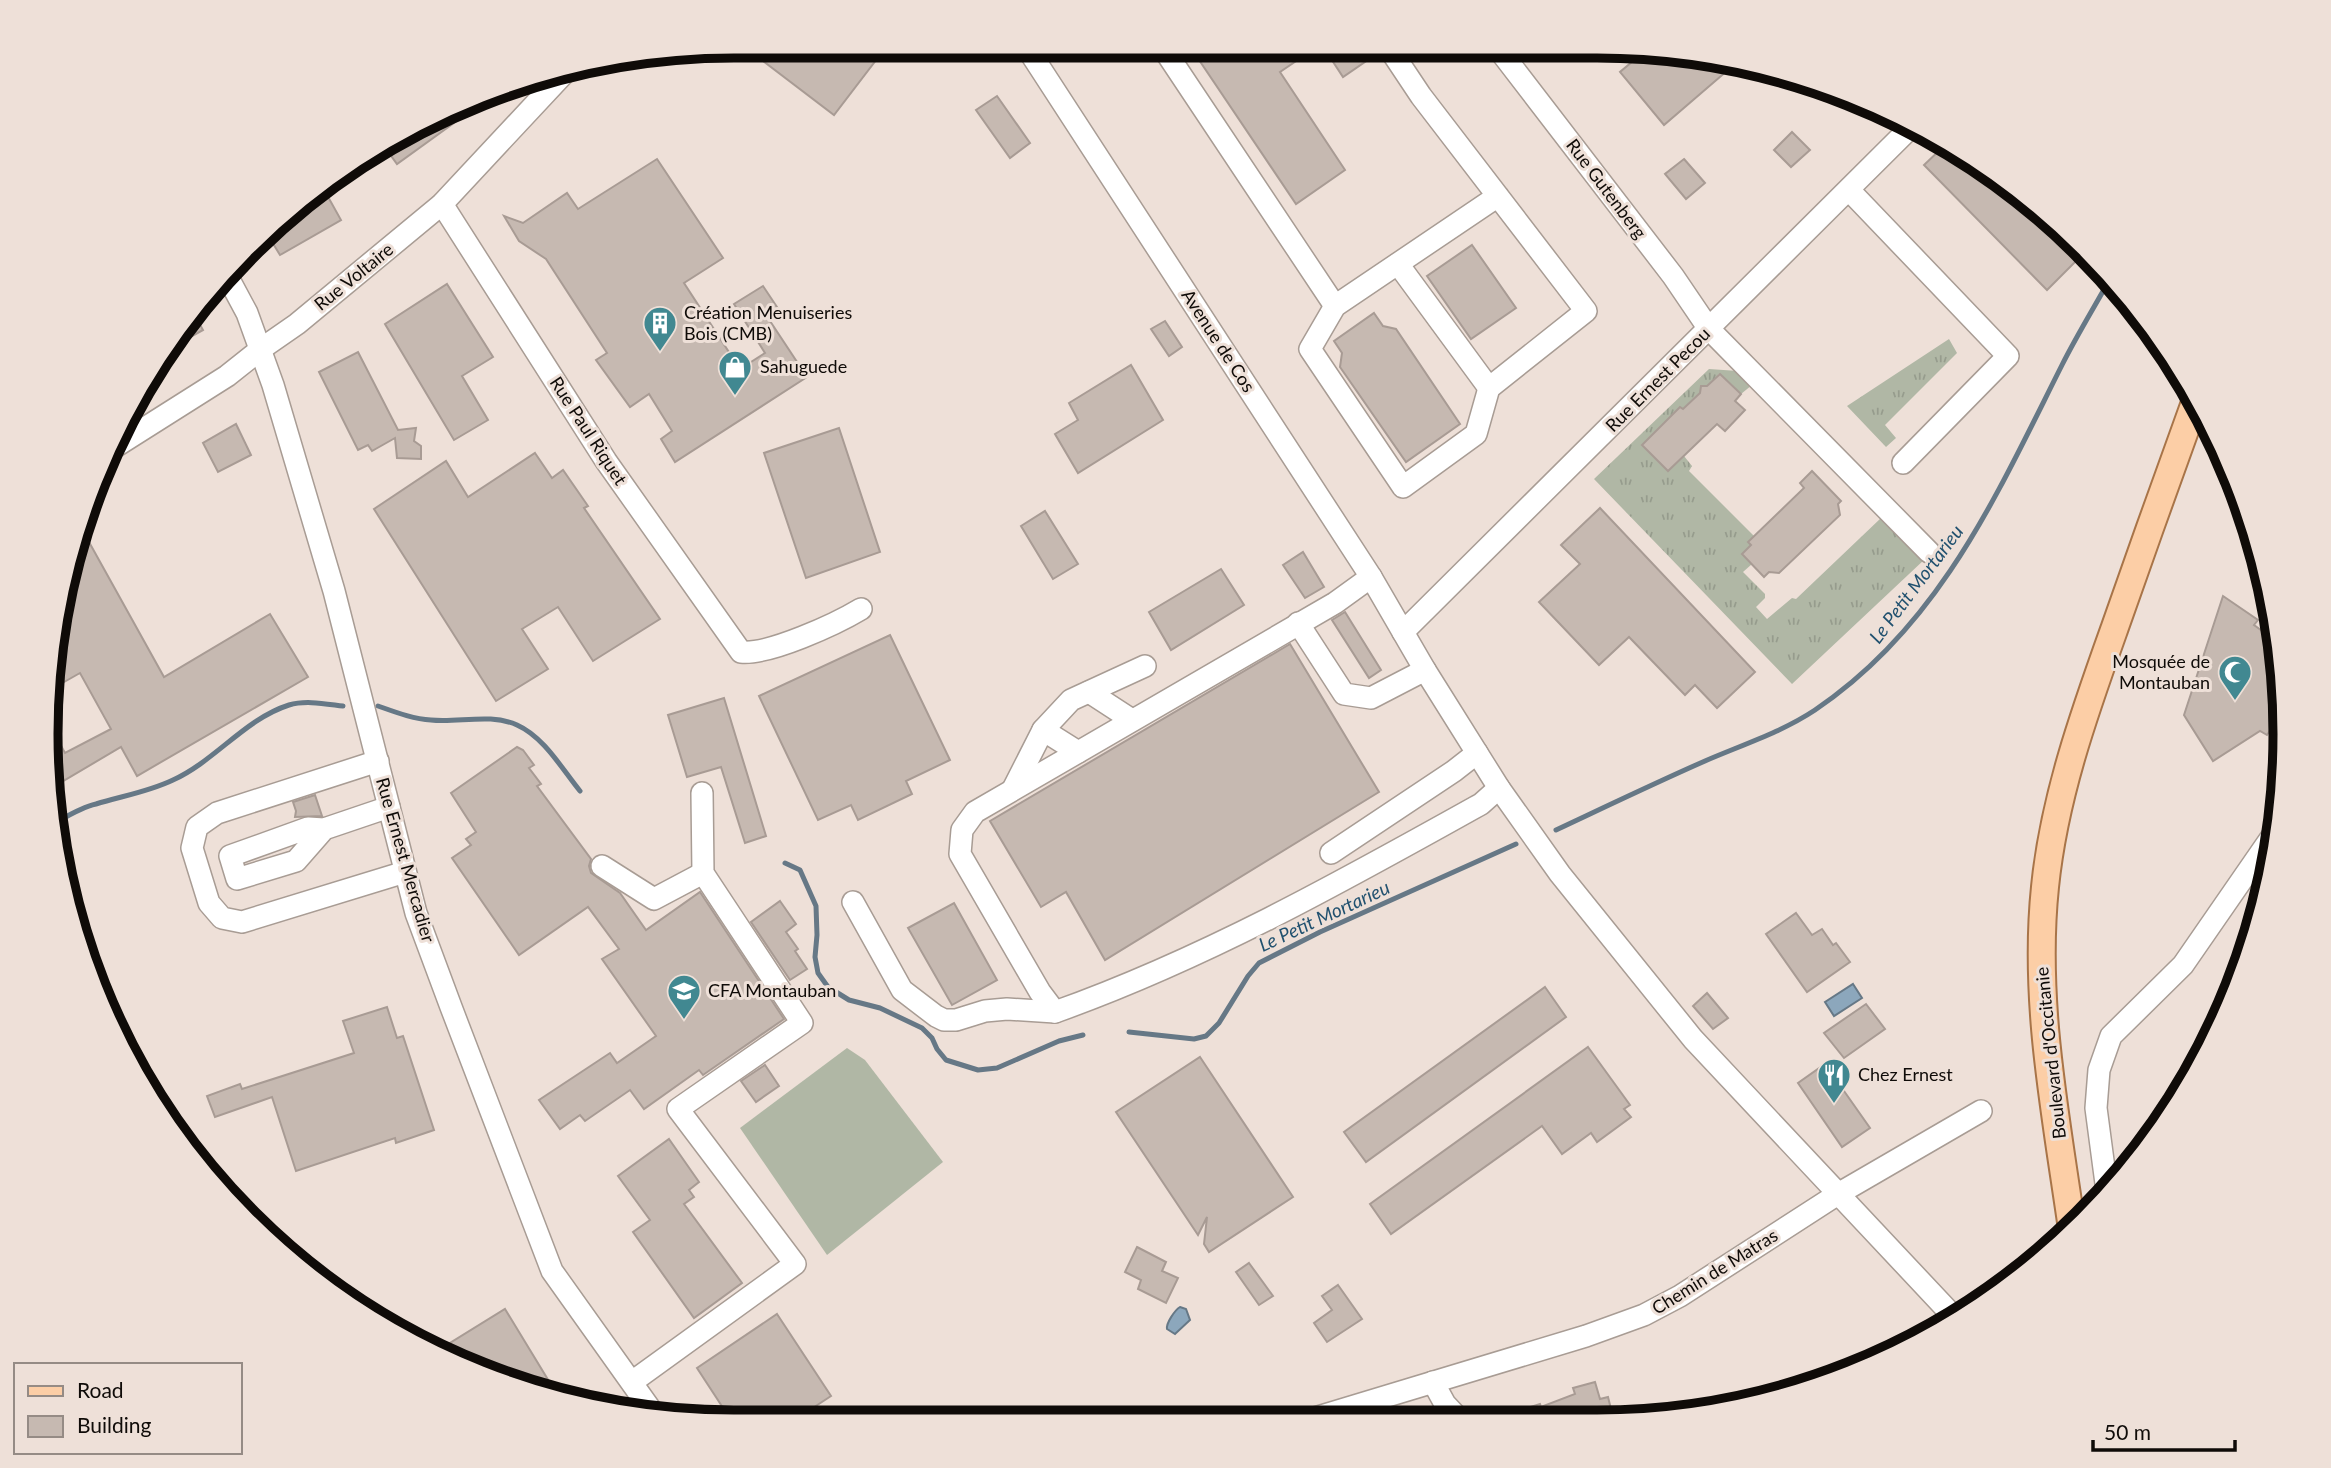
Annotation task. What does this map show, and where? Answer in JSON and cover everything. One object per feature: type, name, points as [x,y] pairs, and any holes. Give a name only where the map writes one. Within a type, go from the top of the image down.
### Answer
[{"type":"main road","name":"Boulevard d'Occitanie","points":[[2070,1216],[2044,1018],[2042,931],[2051,844],[2059,802],[2087,708],[2192,412]]},
{"type":"street","name":"Avenue de Cos","points":[[1034,58],[1371,577],[1499,788],[1560,874],[1693,1039],[1949,1311]]},
{"type":"street","points":[[1170,58],[1335,306]]},
{"type":"street","points":[[1396,58],[1421,96],[1586,310],[1489,388],[1476,434],[1404,487],[1310,349],[1335,306],[1498,196]]},
{"type":"street","name":"Rue Gutenberg","points":[[1505,58],[1673,276],[1709,329],[1929,552]]},
{"type":"street","name":"Rue Voltaire","points":[[124,441],[227,376],[297,324],[443,204],[556,82]]},
{"type":"street","name":"Rue Ernest Pecou","points":[[1403,632],[1906,133]]},
{"type":"street","points":[[1849,190],[2008,356],[1903,463]]},
{"type":"street","name":"Rue Paul Riquet","points":[[443,204],[606,461],[741,652],[754,653],[796,639],[861,609]]},
{"type":"street","points":[[1398,264],[1489,388]]},
{"type":"street","name":"Rue Ernest Mercadier","points":[[231,283],[247,313],[274,385],[334,591],[416,913],[552,1271],[647,1404]]},
{"type":"street","points":[[1055,1012],[1040,992],[960,854],[962,830],[975,812],[1335,603],[1371,577]]},
{"type":"street","points":[[1298,624],[1344,694],[1371,698],[1425,670]]},
{"type":"street","points":[[1013,789],[1043,730],[1071,700],[1145,666]]},
{"type":"street","points":[[1088,692],[1132,720]]},
{"type":"street","points":[[1043,730],[1078,752]]},
{"type":"street","points":[[1331,853],[1477,753]]},
{"type":"street","points":[[377,761],[217,813],[197,827],[192,848],[209,903],[222,918],[242,922],[405,872]]},
{"type":"street","points":[[853,902],[902,990],[936,1016],[944,1020],[956,1020],[985,1011],[1007,1009],[1055,1012],[1098,997],[1293,908],[1482,804],[1499,788]]},
{"type":"street","points":[[632,1382],[796,1264],[678,1109],[802,1023],[703,873],[702,793]]},
{"type":"street","points":[[324,829],[389,807]]},
{"type":"street","points":[[2106,1179],[2096,1108],[2099,1070],[2111,1036],[2183,965],[2263,850]]},
{"type":"street","points":[[602,866],[654,899],[703,873]]},
{"type":"street","name":"Chemin de Matras","points":[[1341,1410],[1586,1336],[1644,1315],[1680,1296],[1838,1194],[1981,1111]]},
{"type":"street","points":[[1433,1382],[1451,1410]]},
{"type":"green space","points":[[1949,339],[1957,353],[1885,425],[1896,438],[1886,447],[1847,406]]},
{"type":"green space","points":[[1709,369],[1738,371],[1752,385],[1741,394],[1719,374],[1708,385],[1701,386],[1700,393],[1693,399],[1709,416],[1700,426],[1680,407],[1642,445],[1668,471],[1684,456],[1692,466],[1689,471],[1754,536],[1748,542],[1751,545],[1743,554],[1752,564],[1743,572],[1765,594],[1765,598],[1756,607],[1767,619],[1792,598],[1796,599],[1881,518],[1925,559],[1792,684],[1594,479]]},
{"type":"green space","points":[[847,1048],[865,1060],[943,1162],[827,1255],[740,1128]]},
{"type":"water","points":[[1853,984],[1862,998],[1834,1016],[1825,1002]]},
{"type":"water","points":[[1180,1307],[1186,1309],[1190,1320],[1175,1334],[1167,1329],[1167,1326]]},
{"type":"building","points":[[759,58],[878,58],[834,115]]},
{"type":"building","points":[[1198,58],[1301,58],[1280,72],[1345,170],[1296,204]]},
{"type":"building","points":[[1331,58],[1371,58],[1343,77]]},
{"type":"building","points":[[1636,59],[1727,71],[1664,125],[1620,72]]},
{"type":"building","points":[[997,96],[1030,143],[1010,158],[976,110]]},
{"type":"building","points":[[464,114],[465,115],[397,164],[389,153]]},
{"type":"building","points":[[1792,132],[1810,150],[1791,167],[1774,150]]},
{"type":"building","points":[[1939,151],[2009,197],[2078,259],[2047,290],[1924,165]]},
{"type":"building","points":[[657,159],[723,258],[684,283],[740,369],[765,353],[734,304],[763,286],[781,313],[770,321],[807,377],[675,462],[661,439],[672,431],[649,394],[630,407],[596,360],[607,353],[546,259],[519,241],[504,216],[523,223],[567,193],[578,209]]},
{"type":"building","points":[[1684,159],[1705,183],[1686,199],[1665,174]]},
{"type":"building","points":[[326,194],[341,220],[280,255],[272,241]]},
{"type":"building","points":[[1472,245],[1516,308],[1471,339],[1427,276]]},
{"type":"building","points":[[447,284],[493,357],[462,376],[488,420],[454,440],[385,324]]},
{"type":"building","points":[[1374,313],[1383,326],[1396,329],[1460,424],[1406,462],[1340,367],[1342,353],[1334,341]]},
{"type":"building","points":[[198,321],[203,330],[184,340]]},
{"type":"building","points":[[1165,321],[1182,347],[1169,356],[1151,329]]},
{"type":"building","points":[[358,352],[398,430],[416,428],[414,441],[421,446],[421,459],[397,458],[395,438],[372,451],[368,445],[358,450],[319,372]]},
{"type":"building","points":[[1131,365],[1163,420],[1078,473],[1055,434],[1078,420],[1069,403]]},
{"type":"building","points":[[1720,374],[1741,394],[1735,401],[1745,410],[1725,431],[1717,424],[1668,471],[1642,445],[1680,407],[1683,409],[1700,393],[1701,386],[1707,386]]},
{"type":"building","points":[[236,424],[251,455],[218,472],[203,443]]},
{"type":"building","points":[[839,428],[880,552],[806,578],[764,453]]},
{"type":"building","points":[[535,453],[552,478],[563,470],[588,506],[584,508],[660,619],[593,661],[558,607],[522,629],[548,669],[496,701],[374,509],[446,461],[468,497]]},
{"type":"building","points":[[1812,471],[1841,501],[1838,504],[1840,515],[1779,573],[1769,572],[1764,577],[1742,554],[1751,545],[1748,542],[1804,488],[1800,483]]},
{"type":"building","points":[[1600,508],[1755,672],[1717,708],[1695,685],[1685,695],[1629,637],[1599,665],[1539,602],[1580,564],[1561,545]]},
{"type":"building","points":[[1045,511],[1078,564],[1053,579],[1021,526]]},
{"type":"building","points":[[87,539],[164,677],[270,614],[308,677],[137,776],[121,747],[60,783],[58,740],[65,753],[111,729],[80,673],[60,685],[71,602]]},
{"type":"building","points":[[1303,552],[1324,587],[1305,598],[1283,565]]},
{"type":"building","points":[[1221,569],[1244,605],[1171,650],[1149,612]]},
{"type":"building","name":"Mosquée de Montauban","points":[[2223,596],[2258,620],[2254,625],[2265,633],[2272,690],[2273,726],[2267,735],[2260,731],[2213,761],[2184,715]]},
{"type":"building","points":[[1345,612],[1381,670],[1369,678],[1332,620]]},
{"type":"building","points":[[890,635],[950,760],[906,781],[912,794],[858,820],[851,805],[818,820],[759,696]]},
{"type":"building","points":[[1290,644],[1379,792],[1105,960],[1066,892],[1041,907],[990,821]]},
{"type":"building","points":[[724,698],[766,836],[745,843],[721,767],[687,777],[668,715]]},
{"type":"building","points":[[517,747],[523,750],[534,765],[529,768],[541,784],[537,786],[591,859],[591,873],[620,893],[646,930],[700,892],[784,1019],[703,1075],[699,1070],[644,1109],[630,1090],[585,1121],[580,1115],[560,1129],[539,1100],[610,1053],[617,1063],[656,1036],[602,959],[619,949],[588,907],[519,955],[452,858],[471,845],[466,839],[476,832],[451,793]]},
{"type":"building","points":[[315,795],[322,816],[295,817],[293,802]]},
{"type":"building","points":[[780,901],[796,924],[786,932],[807,969],[790,980],[751,922]]},
{"type":"building","points":[[954,903],[997,980],[952,1005],[908,928]]},
{"type":"building","points":[[1796,913],[1812,935],[1822,929],[1850,962],[1807,992],[1766,934]]},
{"type":"building","points":[[1545,987],[1566,1017],[1366,1162],[1344,1132]]},
{"type":"building","points":[[1707,993],[1728,1018],[1713,1029],[1693,1006]]},
{"type":"building","points":[[1866,1004],[1885,1029],[1844,1058],[1824,1033]]},
{"type":"building","points":[[387,1007],[397,1038],[403,1036],[434,1130],[396,1143],[395,1138],[296,1171],[272,1097],[215,1117],[207,1096],[240,1084],[242,1089],[354,1053],[343,1021]]},
{"type":"building","points":[[1588,1047],[1630,1105],[1624,1109],[1631,1117],[1597,1142],[1591,1133],[1562,1154],[1542,1126],[1391,1234],[1370,1204]]},
{"type":"building","points":[[1200,1057],[1293,1197],[1209,1252],[1204,1244],[1207,1217],[1198,1235],[1116,1112]]},
{"type":"building","name":"Chez Ernest","points":[[1825,1064],[1870,1128],[1842,1147],[1798,1083]]},
{"type":"building","points":[[765,1065],[779,1086],[756,1102],[741,1081]]},
{"type":"building","points":[[669,1139],[699,1182],[689,1190],[694,1197],[684,1204],[742,1283],[694,1318],[633,1232],[650,1220],[618,1176]]},
{"type":"building","points":[[1137,1247],[1166,1262],[1162,1271],[1178,1278],[1166,1303],[1138,1289],[1141,1280],[1125,1272]]},
{"type":"building","points":[[1249,1263],[1273,1296],[1259,1305],[1236,1272]]},
{"type":"building","points":[[1338,1285],[1362,1319],[1327,1342],[1314,1323],[1332,1310],[1322,1296]]},
{"type":"building","points":[[505,1309],[550,1383],[517,1374],[446,1346]]},
{"type":"building","points":[[777,1314],[831,1396],[810,1410],[724,1410],[697,1368]]},
{"type":"building","points":[[1595,1382],[1600,1399],[1608,1397],[1611,1410],[1521,1410],[1540,1404],[1541,1407],[1575,1394],[1573,1388]]},
{"type":"waterway","name":"Le Petit Mortarieu","points":[[1556,830],[1802,718],[1859,676],[1897,639],[1931,598],[1988,509],[2105,288]]},
{"type":"waterway","name":"Le Petit Mortarieu","points":[[64,819],[86,807],[145,791],[173,780],[203,762],[273,711],[289,705],[309,703],[343,706]]},
{"type":"waterway","name":"Le Petit Mortarieu","points":[[378,706],[424,719],[496,720],[517,725],[544,745],[580,791]]},
{"type":"waterway","name":"Le Petit Mortarieu","points":[[1129,1032],[1194,1039],[1206,1036],[1219,1023],[1259,963],[1320,932],[1516,844]]},
{"type":"waterway","name":"Le Petit Mortarieu","points":[[785,863],[800,870],[816,906],[815,957],[818,973],[828,987],[849,1000],[880,1008],[922,1028],[946,1060],[978,1070],[997,1068],[1059,1041],[1083,1035]]},
{"type":"place","name":"Création Menuiseries Bois (CMB)","points":[[660,353]]},
{"type":"place","name":"Sahuguede","points":[[735,397]]},
{"type":"place","name":"Mosquée de Montauban","points":[[2235,702]]},
{"type":"place","name":"CFA Montauban","points":[[684,1021]]},
{"type":"place","name":"Chez Ernest","points":[[1834,1105]]}]
